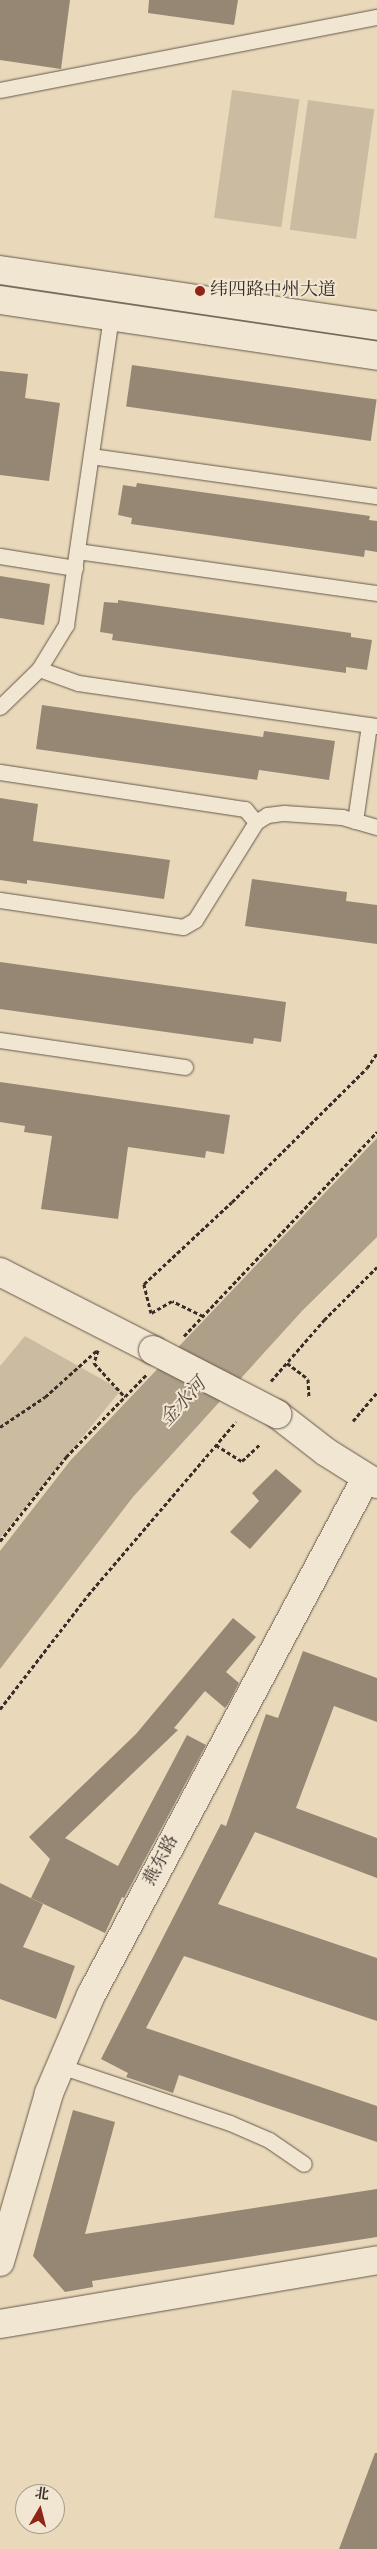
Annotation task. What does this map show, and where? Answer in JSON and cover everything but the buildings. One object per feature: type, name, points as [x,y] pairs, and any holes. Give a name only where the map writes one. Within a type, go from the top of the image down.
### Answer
[{"type":"street","points":[[0,270],[377,326]]},
{"type":"street","points":[[0,300],[377,356]]},
{"type":"street","points":[[0,1272],[277,1414],[326,1452],[371,1481]]},
{"type":"street","name":"燕东路","points":[[0,2262],[49,2093],[91,1995],[371,1481]]},
{"type":"street","points":[[0,2324],[377,2260]]},
{"type":"lane","points":[[0,90],[377,17]]},
{"type":"lane","points":[[0,706],[39,669],[66,625],[112,316]]},
{"type":"lane","points":[[91,456],[377,496]]},
{"type":"lane","points":[[77,551],[377,593]]},
{"type":"lane","points":[[0,556],[75,568]]},
{"type":"lane","points":[[39,669],[78,684],[373,726],[355,821]]},
{"type":"lane","points":[[0,772],[245,808],[256,822]]},
{"type":"lane","points":[[0,900],[183,927],[195,920],[256,822],[267,815],[284,813],[342,817],[377,827]]},
{"type":"lane","points":[[0,1040],[185,1067]]},
{"type":"lane","points":[[60,2066],[230,2123],[269,2140],[304,2164]]},
{"type":"path","points":[[203,1316],[172,1302],[152,1313],[144,1284],[232,1202],[367,1068],[377,1053]]},
{"type":"path","points":[[268,1385],[324,1320],[377,1266]]},
{"type":"path","points":[[0,1427],[44,1397],[98,1349],[94,1363],[125,1397]]},
{"type":"path","points":[[287,1363],[308,1379],[309,1396]]},
{"type":"path","points":[[353,1421],[377,1392]]},
{"type":"path","points":[[0,1709],[88,1595],[242,1415]]},
{"type":"path","points":[[216,1445],[242,1461],[262,1443]]},
{"type":"shaded area","points":[[232,90],[299,99],[281,227],[214,218]]},
{"type":"shaded area","points":[[308,100],[374,109],[356,239],[290,230]]},
{"type":"shaded area","points":[[25,1336],[121,1390],[0,1538],[0,1366]]},
{"type":"water","name":"金水河","points":[[377,1138],[377,1237],[302,1311],[133,1497],[0,1669],[0,1551],[70,1461]]},
{"type":"place","name":"纬四路中州大道","points":[[200,291]]}]
